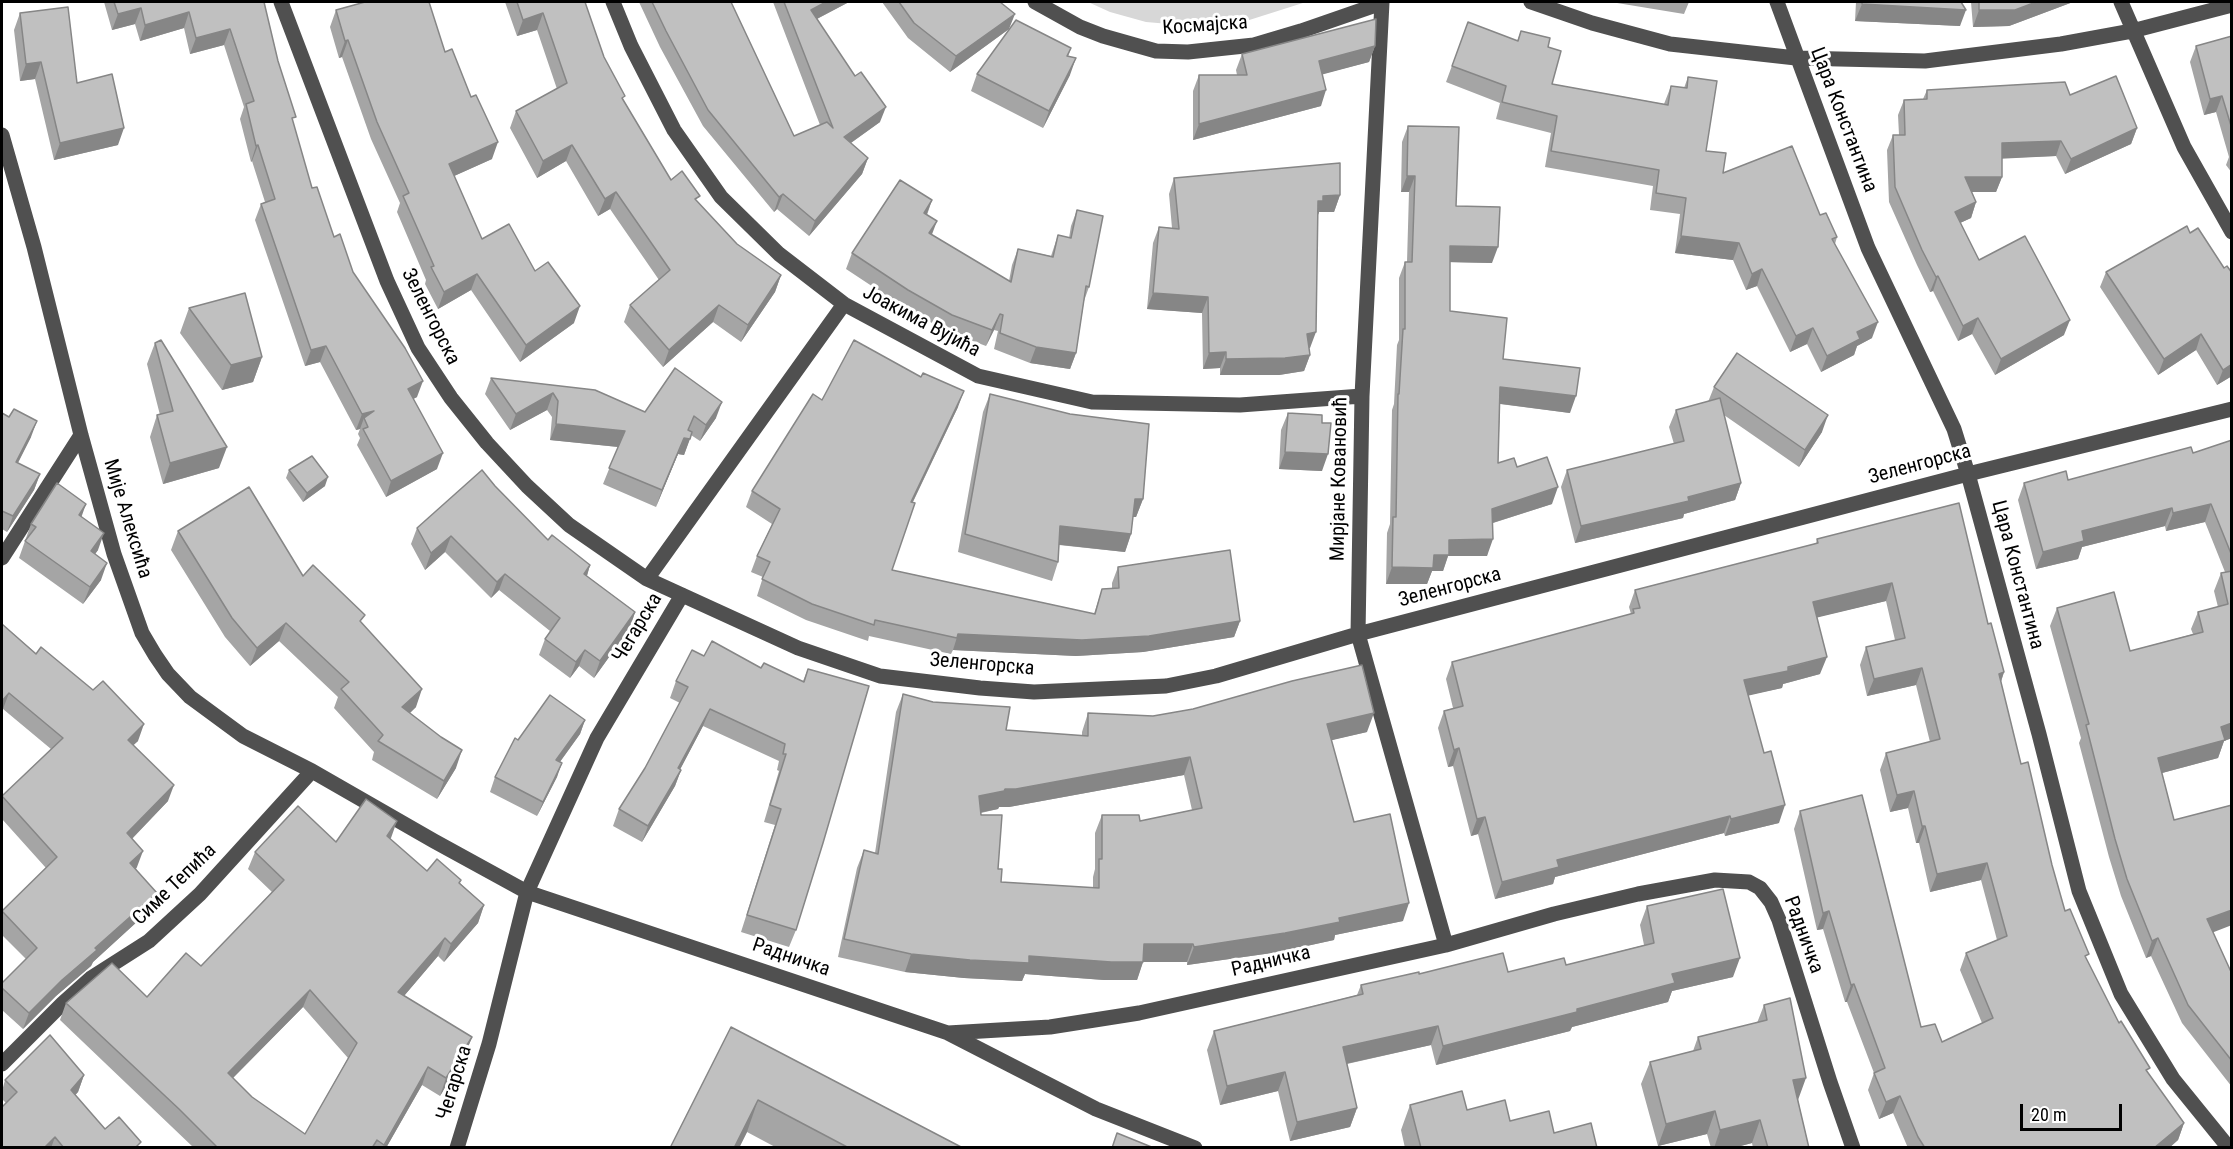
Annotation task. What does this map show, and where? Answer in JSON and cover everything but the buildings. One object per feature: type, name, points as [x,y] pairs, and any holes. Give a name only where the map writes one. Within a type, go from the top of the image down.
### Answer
[{"type":"street","name":"Зеленгорска","points":[[281,2],[387,281],[418,348],[458,407],[487,444],[527,486],[569,525],[647,579]]},
{"type":"street","name":"Јоакима Вујића","points":[[613,2],[631,46],[674,129],[721,197],[779,254],[844,304],[978,376],[1092,402],[1240,405],[1362,396]]},
{"type":"street","name":"Космајска","points":[[1035,2],[1080,27],[1103,36],[1156,51],[1188,52],[1254,45],[1382,2]]},
{"type":"street","name":"Мирјане Ковановић","points":[[1382,2],[1362,396],[1358,634],[1446,945]]},
{"type":"street","points":[[1531,2],[1592,23],[1670,44],[1797,58],[1925,61],[2061,44],[2132,31],[2232,4]]},
{"type":"street","name":"Цара Константина","points":[[1777,2],[1868,248],[1954,429],[2079,891],[2121,994],[2173,1079],[2229,1148]]},
{"type":"street","points":[[2121,2],[2184,147],[2232,232]]},
{"type":"street","name":"Мије Алексића","points":[[2,135],[34,247],[81,435],[126,591],[142,633],[168,674],[190,697],[243,736],[312,771],[527,892]]},
{"type":"street","name":"Чегарска","points":[[457,1148],[489,1044],[527,892],[597,738],[682,596],[647,579],[844,304]]},
{"type":"street","name":"Зеленгорска","points":[[682,596],[798,648],[880,676],[1034,692],[1166,686],[1216,676],[1358,634],[1968,474],[2232,409]]},
{"type":"street","points":[[2,558],[81,435]]},
{"type":"street","name":"Симе Тепића","points":[[2,1064],[84,984],[149,941],[200,894],[312,771]]},
{"type":"street","name":"Радничка","points":[[527,892],[948,1033],[1050,1027],[1139,1013],[1446,945],[1554,914],[1638,894],[1715,880],[1749,882],[1760,888],[1772,902],[1853,1148]]},
{"type":"street","points":[[948,1033],[1096,1109],[1195,1148]]},
{"type":"shaded area","points":[[1088,2],[1306,2],[1243,22],[1193,26],[1146,22],[1110,12]]}]
